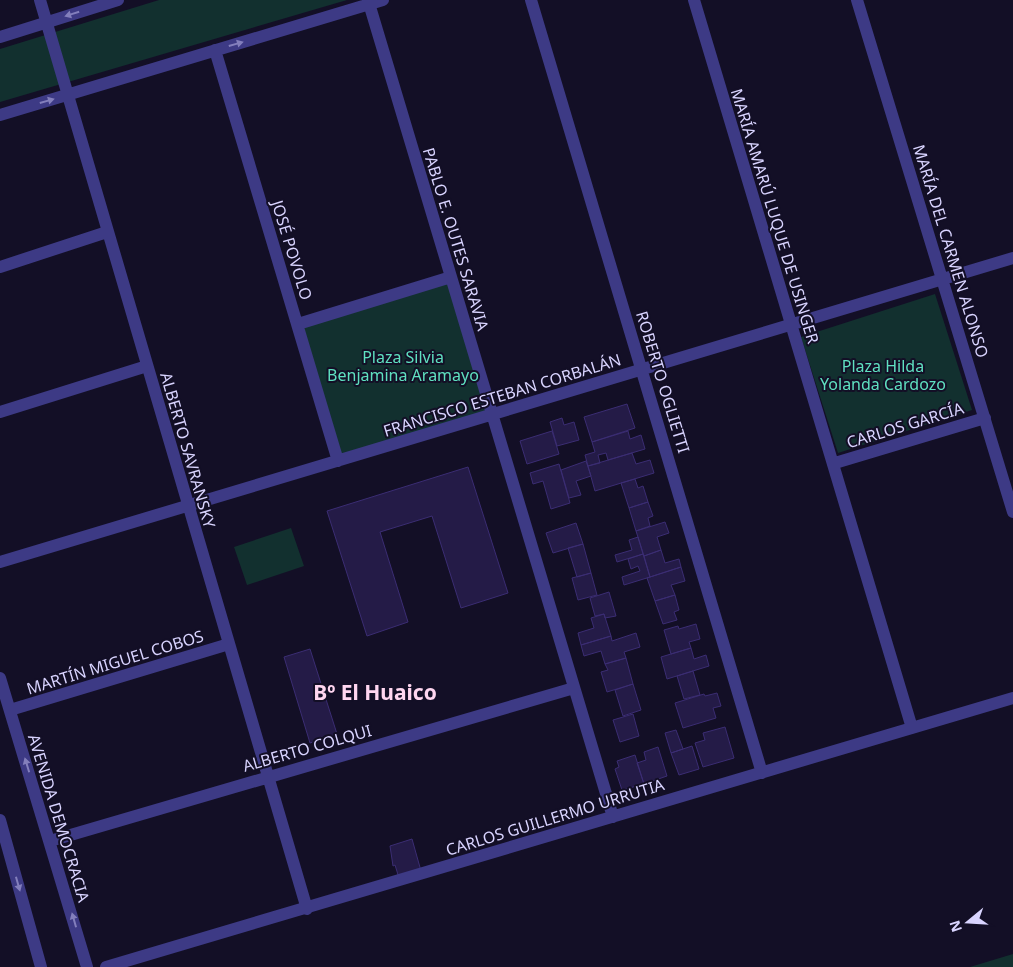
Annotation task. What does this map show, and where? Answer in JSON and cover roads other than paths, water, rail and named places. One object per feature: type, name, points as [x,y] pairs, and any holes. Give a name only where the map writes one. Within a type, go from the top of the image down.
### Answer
[{"type":"street","name":"ALBERTO SAVRANSKY","points":[[40,0],[307,909]]},
{"type":"street","points":[[0,37],[118,0]]},
{"type":"street","points":[[0,115],[369,2],[383,0]]},
{"type":"street","name":"ROBERTO OGLIETTI","points":[[531,0],[762,773]]},
{"type":"street","name":"MARÍA AMARÚ LUQUE DE USINGER","points":[[694,0],[791,325],[835,463],[912,728]]},
{"type":"street","name":"MARÍA DEL CARMEN ALONSO","points":[[857,0],[1013,512]]},
{"type":"street","name":"PABLO E. OUTES SARAVIA","points":[[369,2],[612,817]]},
{"type":"street","name":"JOSÉ POVOLO","points":[[215,50],[338,460]]},
{"type":"street","points":[[0,267],[107,232]]},
{"type":"street","name":"FRANCISCO ESTEBAN CORBALÁN","points":[[0,562],[1013,258]]},
{"type":"street","points":[[298,324],[451,277]]},
{"type":"street","points":[[0,412],[147,366]]},
{"type":"street","name":"CARLOS GARCÍA","points":[[835,463],[985,418]]},
{"type":"street","name":"MARTÍN MIGUEL COBOS","points":[[10,710],[229,644]]},
{"type":"street","name":"AVENIDA DEMOCRACIA","points":[[0,678],[87,967]]},
{"type":"street","name":"ALBERTO COLQUI","points":[[50,841],[267,776],[574,688]]},
{"type":"street","name":"CARLOS GUILLERMO URRUTIA","points":[[106,967],[307,909],[1013,698]]},
{"type":"street","points":[[0,820],[5,853],[41,967]]},
{"type":"district","name":"Bº El Huaico","points":[[375,692]]},
{"type":"park label","name":"Plaza Silvia Benjamina Aramayo","points":[[403,366]]},
{"type":"park label","name":"Plaza Hilda Yolanda Cardozo","points":[[883,375]]}]
